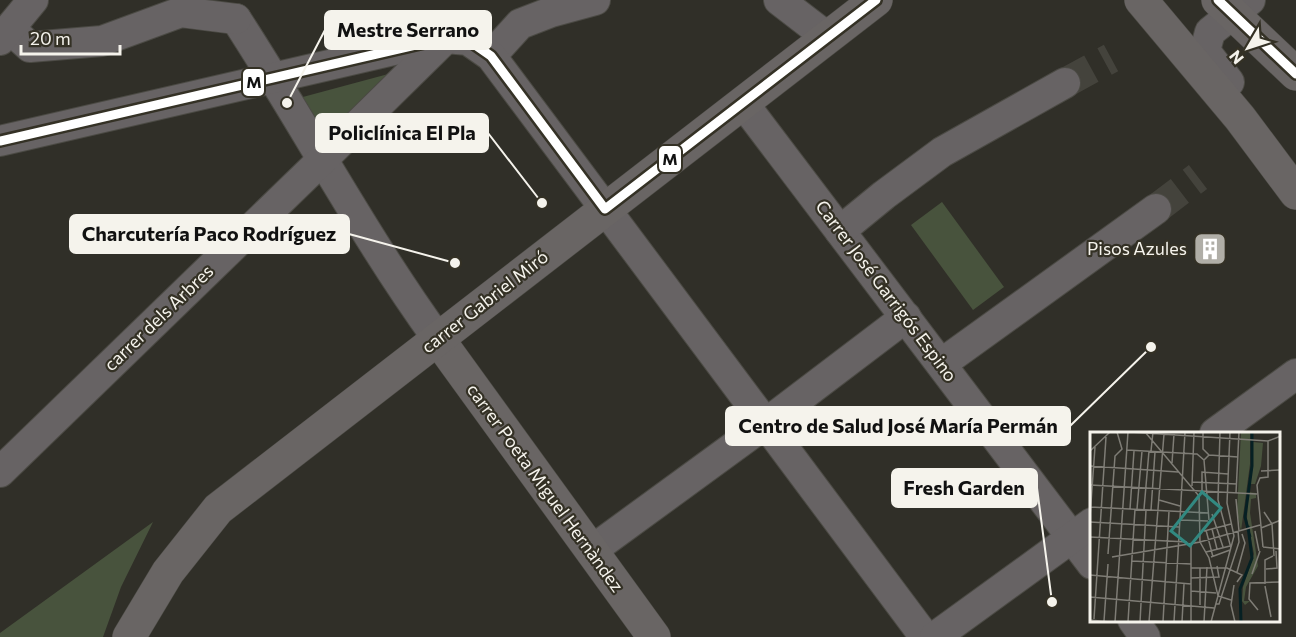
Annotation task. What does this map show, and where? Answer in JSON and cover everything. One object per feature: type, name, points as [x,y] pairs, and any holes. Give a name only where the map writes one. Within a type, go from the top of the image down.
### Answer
[{"type":"main road","name":"carrer Gabriel Miró","points":[[129,637],[168,572],[218,509],[876,0]]},
{"type":"main road","points":[[1141,0],[1240,118],[1296,193]]},
{"type":"main road","points":[[1234,5],[1296,74]]},
{"type":"main road","name":"carrer Poeta Miguel Hernàndez","points":[[438,339],[654,637]]},
{"type":"street","points":[[33,0],[5,35],[30,47],[102,41],[181,12],[239,9],[273,76],[322,160],[438,339]]},
{"type":"street","points":[[491,56],[520,24],[550,12],[595,0]]},
{"type":"street","points":[[779,0],[827,37]]},
{"type":"street","points":[[1234,5],[1210,32],[1205,51],[1230,84],[1240,118]]},
{"type":"street","points":[[0,141],[273,76],[446,38],[468,40],[491,56],[925,637]]},
{"type":"street","name":"carrer dels Arbres","points":[[0,472],[446,38]]},
{"type":"street","points":[[840,231],[942,152],[1065,83]]},
{"type":"street","name":"Carrer José Garrigós Espino","points":[[743,103],[941,364],[1082,530],[1090,557]]},
{"type":"street","points":[[941,364],[1156,208]]},
{"type":"street","points":[[591,552],[906,317]]},
{"type":"street","points":[[1216,432],[1296,374]]},
{"type":"street","points":[[936,637],[1082,530]]},
{"type":"street","points":[[1134,622],[1145,637]]},
{"type":"green space","points":[[392,73],[305,158],[273,105]]},
{"type":"green space","points":[[942,202],[1004,287],[973,310],[911,225]]},
{"type":"green space","points":[[153,522],[121,587],[103,637],[0,637],[0,633]]},
{"type":"tunnel","points":[[1065,83],[1111,58]]},
{"type":"tunnel","points":[[1156,209],[1198,177]]},
{"type":"transit line","name":"M","points":[[0,141],[446,38],[468,40],[491,56],[605,209],[876,0]]},
{"type":"transit line","name":"M","points":[[1218,0],[1296,74]]},
{"type":"place","name":"Mestre Serrano","points":[[287,103]]},
{"type":"place","name":"Policlínica El Pla","points":[[542,203]]},
{"type":"place","name":"Pisos Azules","points":[[1210,249]]},
{"type":"place","name":"Charcutería Paco Rodríguez","points":[[455,263]]},
{"type":"place","name":"Centro de Salud José María Permán","points":[[1151,347]]},
{"type":"place","name":"Fresh Garden","points":[[1052,602]]}]
